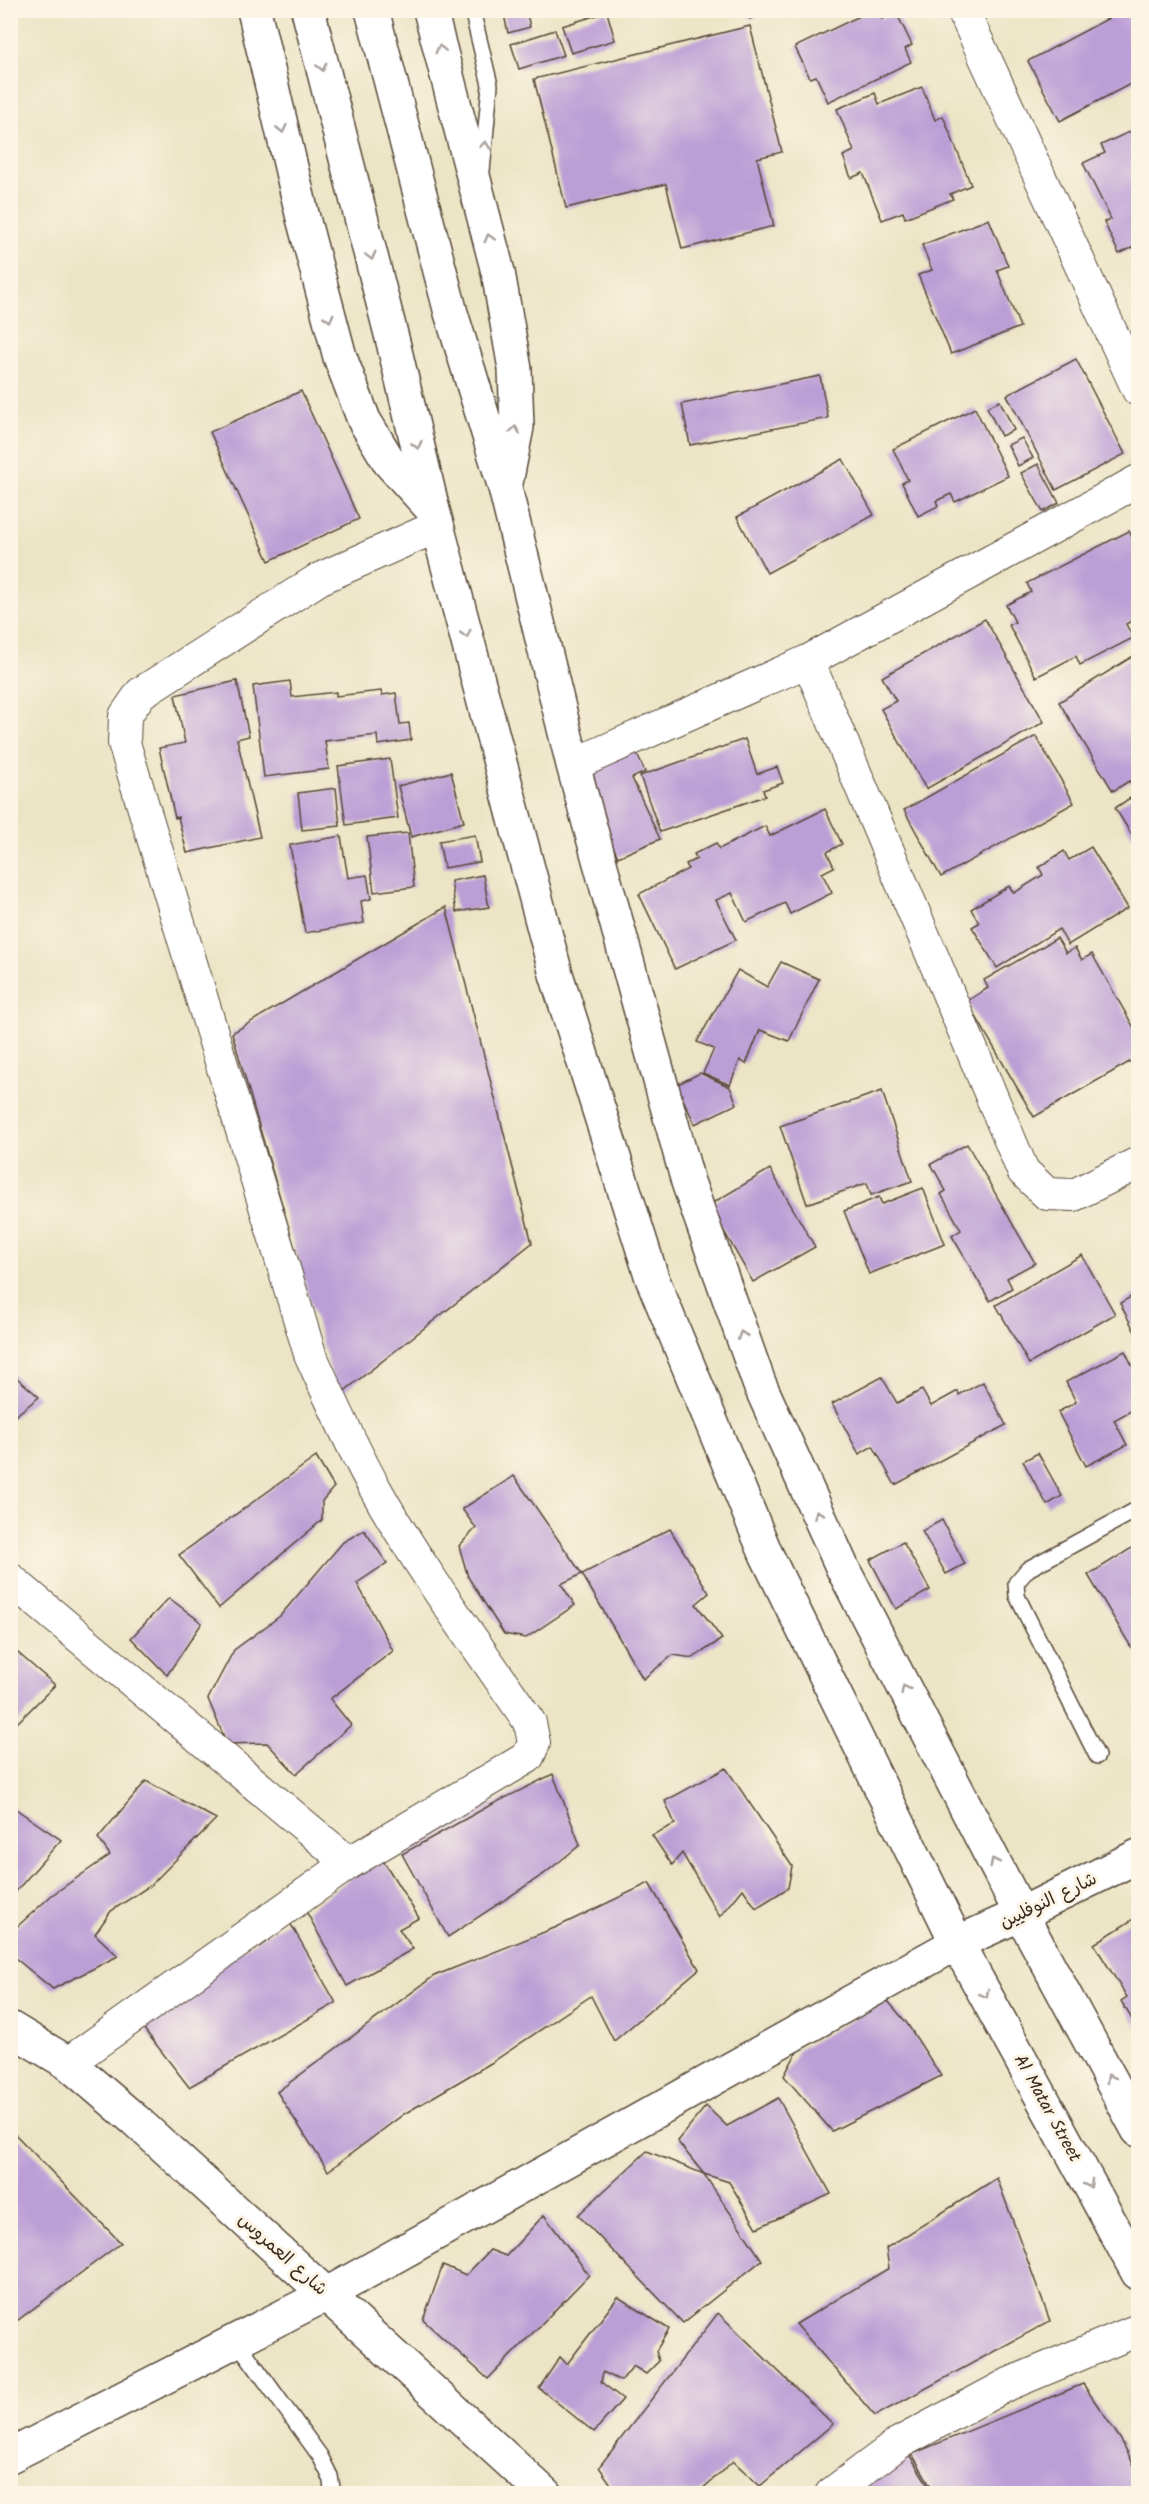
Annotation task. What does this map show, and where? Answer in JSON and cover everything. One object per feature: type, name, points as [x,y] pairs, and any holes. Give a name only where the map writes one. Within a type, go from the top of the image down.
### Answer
[{"type":"main road","points":[[254,10],[303,218],[340,357],[364,420],[390,463],[435,518]]},
{"type":"main road","name":"Al Matar Street","points":[[308,10],[435,518],[556,974],[652,1278],[766,1554],[957,1943],[1138,2272]]},
{"type":"main road","points":[[372,10],[451,313],[505,488],[573,765],[688,1182],[759,1383],[843,1569],[1021,1914],[1138,2130]]},
{"type":"main road","points":[[430,10],[498,272],[515,369],[517,427],[505,488]]},
{"type":"main road","name":"شارع النوفليين","points":[[10,2456],[327,2294],[957,1943],[1138,1856]]},
{"type":"main road","name":"شارع العمروس","points":[[10,2028],[68,2063],[327,2294],[545,2493]]},
{"type":"street","points":[[963,10],[1138,390]]},
{"type":"street","points":[[573,765],[808,661],[1138,481]]},
{"type":"street","points":[[68,2063],[349,1863],[528,1757],[534,1743],[530,1723],[376,1491],[310,1354],[124,743],[125,716],[141,693],[319,579],[435,518]]},
{"type":"street","points":[[808,661],[1023,1171],[1047,1194],[1074,1195],[1138,1163]]},
{"type":"street","points":[[10,1579],[349,1863]]},
{"type":"street","points":[[831,2493],[900,2443],[1009,2384],[1138,2330]]},
{"type":"lane","points":[[472,10],[490,85],[479,204]]},
{"type":"lane","points":[[1097,1756],[1017,1596],[1016,1583],[1028,1569],[1138,1509]]},
{"type":"lane","points":[[236,2340],[320,2456],[330,2476],[333,2493]]},
{"type":"building","points":[[503,10],[526,10],[530,27],[508,33]]},
{"type":"building","points":[[746,10],[769,10],[750,19]]},
{"type":"building","points":[[872,10],[878,10],[882,19],[896,12],[912,45],[905,49],[911,62],[828,102],[816,76],[810,78],[795,47]]},
{"type":"building","points":[[1124,10],[1138,10],[1138,80],[1060,121],[1028,61]]},
{"type":"building","points":[[607,12],[615,40],[571,53],[562,26]]},
{"type":"building","points":[[750,26],[782,152],[757,158],[774,226],[682,249],[666,184],[566,208],[534,79]]},
{"type":"building","points":[[555,30],[564,55],[519,69],[511,44]]},
{"type":"building","points":[[922,87],[935,120],[943,116],[971,185],[950,194],[953,199],[905,218],[903,212],[882,220],[863,173],[851,178],[843,156],[854,151],[837,109],[875,93],[879,104]]},
{"type":"building","points":[[1131,131],[1133,137],[1138,134],[1138,245],[1119,254],[1104,222],[1111,219],[1083,163],[1105,153],[1101,145]]},
{"type":"building","points":[[989,219],[1008,266],[997,270],[1020,327],[951,354],[918,275],[932,270],[922,245]]},
{"type":"building","points":[[1076,359],[1125,454],[1056,490],[1007,395]]},
{"type":"building","points":[[820,376],[828,418],[690,445],[682,404]]},
{"type":"building","points":[[301,391],[359,519],[269,561],[210,432]]},
{"type":"building","points":[[1000,401],[1014,430],[1001,436],[987,407]]},
{"type":"building","points":[[975,408],[1008,476],[955,502],[951,494],[936,501],[938,506],[918,516],[902,483],[908,480],[893,449]]},
{"type":"building","points":[[1022,438],[1033,458],[1018,466],[1008,445]]},
{"type":"building","points":[[843,459],[874,515],[767,573],[737,517]]},
{"type":"building","points":[[1038,464],[1059,503],[1043,512],[1021,473]]},
{"type":"building","points":[[1129,531],[1138,549],[1138,617],[1126,624],[1133,638],[1080,665],[1076,656],[1036,677],[1009,625],[1015,622],[1006,605],[1031,592],[1027,583]]},
{"type":"building","points":[[985,619],[1044,722],[926,789],[881,709],[896,701],[882,677]]},
{"type":"building","points":[[1138,653],[1138,779],[1131,783],[1129,781],[1113,791],[1059,702]]},
{"type":"building","points":[[237,681],[249,736],[237,739],[260,837],[187,853],[178,817],[175,818],[159,748],[185,743],[175,695]]},
{"type":"building","points":[[290,681],[292,697],[336,692],[336,696],[381,691],[382,695],[396,693],[400,724],[409,723],[411,740],[378,745],[377,735],[325,741],[329,769],[264,777],[253,686]]},
{"type":"building","points":[[1036,736],[1074,803],[941,877],[904,810]]},
{"type":"building","points":[[745,739],[757,774],[777,767],[783,783],[763,790],[765,796],[660,832],[640,776]]},
{"type":"building","points":[[633,745],[645,772],[632,778],[660,839],[618,857],[578,770]]},
{"type":"building","points":[[390,759],[398,818],[346,825],[338,766]]},
{"type":"building","points":[[451,772],[464,822],[411,837],[398,786]]},
{"type":"building","points":[[336,788],[340,826],[302,830],[298,793]]},
{"type":"building","points":[[1138,793],[1138,845],[1115,808]]},
{"type":"building","points":[[825,809],[842,844],[827,852],[834,867],[822,873],[832,893],[790,914],[785,903],[746,922],[732,893],[716,900],[736,940],[675,969],[639,894],[688,869],[686,864],[697,859],[694,854],[716,843],[719,849],[765,826],[770,836]]},
{"type":"building","points":[[408,833],[414,887],[374,892],[367,837]]},
{"type":"building","points":[[475,835],[480,862],[444,868],[439,841]]},
{"type":"building","points":[[341,836],[348,878],[367,875],[371,899],[361,901],[364,923],[305,933],[290,845]]},
{"type":"building","points":[[1091,847],[1128,908],[1068,945],[1059,929],[997,968],[972,927],[979,923],[971,909],[1009,886],[1014,893],[1043,875],[1039,867],[1064,851],[1069,860]]},
{"type":"building","points":[[483,875],[489,907],[456,912],[451,881]]},
{"type":"building","points":[[446,907],[532,1243],[338,1396],[232,1033]]},
{"type":"building","points":[[1057,938],[1066,953],[1075,948],[1082,960],[1092,954],[1138,1035],[1138,1057],[1034,1117],[967,1001],[988,988],[984,980]]},
{"type":"building","points":[[1138,939],[1138,954],[1131,943]]},
{"type":"building","points":[[781,962],[819,979],[789,1041],[760,1030],[746,1064],[740,1060],[730,1085],[703,1073],[714,1049],[697,1042],[738,970],[767,987]]},
{"type":"building","points":[[700,1073],[730,1087],[737,1104],[695,1124],[676,1085]]},
{"type":"building","points":[[882,1091],[912,1181],[871,1195],[867,1183],[807,1204],[780,1126]]},
{"type":"building","points":[[967,1144],[1035,1263],[1007,1278],[1012,1288],[990,1301],[952,1236],[961,1230],[941,1194],[946,1191],[931,1164]]},
{"type":"building","points":[[770,1169],[815,1247],[753,1282],[709,1205]]},
{"type":"building","points":[[923,1188],[945,1244],[869,1274],[844,1211],[879,1197],[882,1204]]},
{"type":"building","points":[[1082,1255],[1115,1314],[1029,1364],[996,1305]]},
{"type":"building","points":[[1138,1293],[1138,1338],[1120,1303]]},
{"type":"building","points":[[1125,1351],[1138,1377],[1138,1407],[1114,1420],[1127,1445],[1086,1466],[1058,1412],[1076,1402],[1066,1382]]},
{"type":"building","points":[[10,1372],[39,1397],[10,1420]]},
{"type":"building","points":[[882,1377],[897,1403],[922,1390],[931,1406],[958,1391],[959,1395],[983,1382],[1006,1425],[895,1485],[873,1446],[859,1454],[832,1404]]},
{"type":"building","points":[[1038,1453],[1062,1496],[1047,1505],[1023,1461]]},
{"type":"building","points":[[316,1457],[334,1487],[322,1501],[322,1520],[219,1608],[179,1555]]},
{"type":"building","points":[[514,1476],[582,1574],[561,1584],[575,1605],[526,1638],[504,1634],[468,1577],[459,1546],[476,1528],[462,1509]]},
{"type":"building","points":[[942,1520],[965,1564],[946,1574],[922,1531]]},
{"type":"building","points":[[670,1529],[709,1593],[696,1604],[722,1639],[693,1658],[673,1655],[643,1679],[582,1574]]},
{"type":"building","points":[[364,1530],[387,1563],[357,1583],[393,1651],[330,1699],[351,1725],[296,1774],[267,1743],[227,1744],[208,1699],[234,1650],[280,1616],[343,1542]]},
{"type":"building","points":[[903,1542],[930,1590],[896,1609],[870,1560]]},
{"type":"building","points":[[1138,1544],[1138,1649],[1134,1652],[1088,1575]]},
{"type":"building","points":[[169,1598],[202,1623],[167,1675],[131,1638]]},
{"type":"building","points":[[10,1646],[55,1685],[10,1730]]},
{"type":"building","points":[[726,1768],[792,1866],[788,1888],[756,1908],[743,1889],[720,1917],[682,1853],[672,1865],[652,1835],[675,1824],[665,1801]]},
{"type":"building","points":[[553,1774],[580,1845],[544,1874],[448,1937],[402,1854]]},
{"type":"building","points":[[146,1781],[216,1819],[151,1885],[111,1911],[95,1934],[118,1956],[53,1989],[10,1954],[10,1933],[52,1895],[110,1855],[98,1838]]},
{"type":"building","points":[[10,1805],[61,1840],[10,1898]]},
{"type":"building","points":[[381,1857],[419,1918],[399,1929],[413,1949],[347,1986],[306,1911]]},
{"type":"building","points":[[649,1883],[699,1969],[614,2041],[591,1996],[491,2063],[404,2114],[328,2171],[277,2092],[434,1976],[557,1927]]},
{"type":"building","points":[[1138,1916],[1138,2029],[1121,2001],[1127,1997],[1094,1944]]},
{"type":"building","points":[[289,1921],[336,2003],[189,2087],[134,2016]]},
{"type":"building","points":[[887,2000],[906,2022],[941,2076],[832,2131],[784,2076],[798,2050]]},
{"type":"building","points":[[778,2098],[831,2194],[757,2228],[729,2182],[704,2174],[677,2141],[706,2106],[727,2126]]},
{"type":"building","points":[[10,2129],[121,2243],[14,2323],[10,2320]]},
{"type":"building","points":[[647,2151],[704,2174],[762,2260],[683,2323],[578,2215]]},
{"type":"building","points":[[997,2178],[1050,2321],[875,2416],[796,2324],[889,2268],[886,2248]]},
{"type":"building","points":[[544,2215],[589,2275],[488,2379],[423,2320],[443,2265],[466,2275],[490,2250],[506,2256]]},
{"type":"building","points":[[618,2297],[669,2329],[656,2351],[659,2361],[646,2374],[633,2366],[621,2381],[603,2372],[601,2382],[623,2399],[594,2432],[539,2388],[560,2357],[567,2364]]},
{"type":"building","points":[[718,2313],[833,2424],[760,2486],[733,2461],[698,2493],[617,2493],[599,2467]]},
{"type":"building","points":[[1083,2384],[1121,2440],[1138,2473],[1138,2493],[935,2493],[912,2454]]},
{"type":"building","points":[[906,2449],[933,2493],[859,2493]]}]
